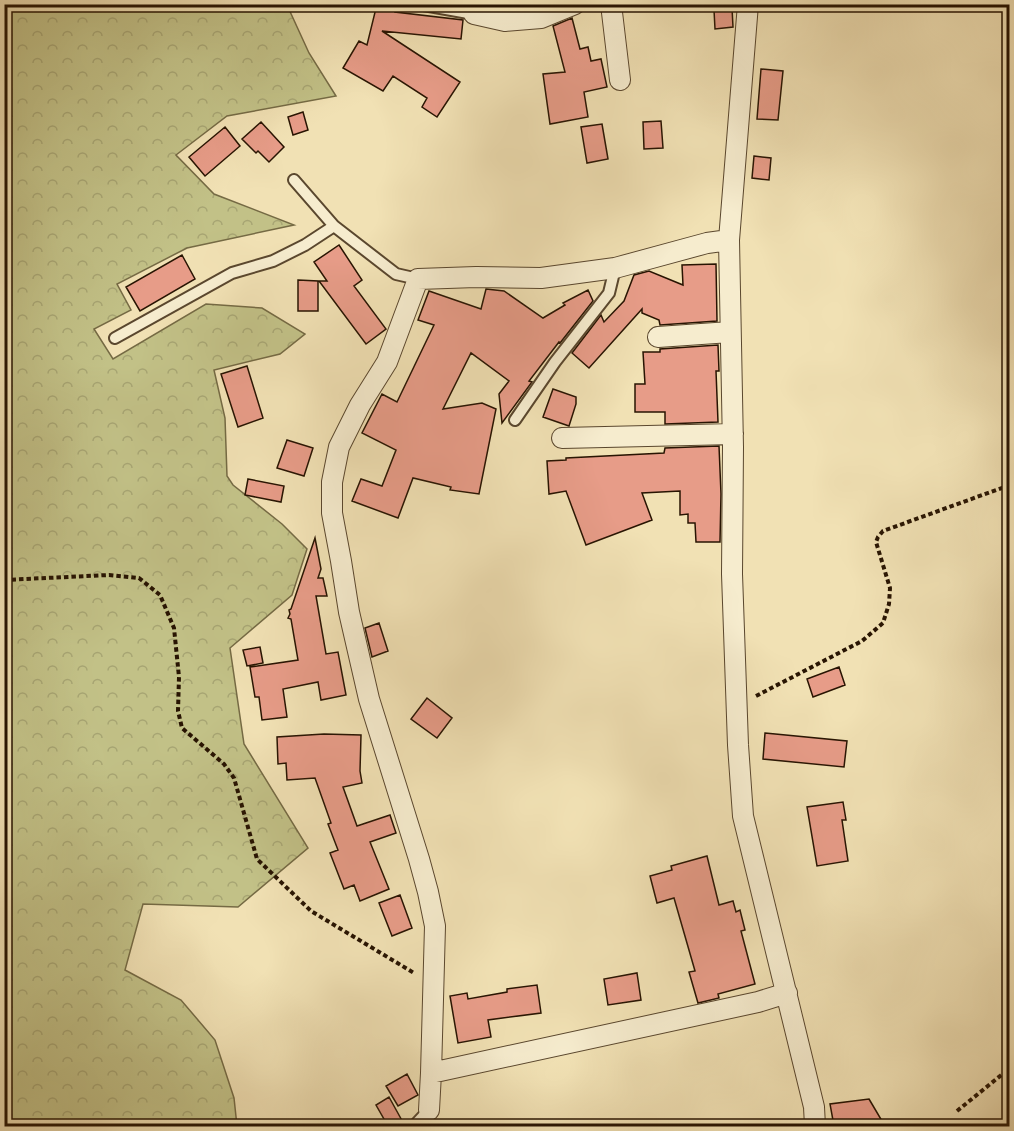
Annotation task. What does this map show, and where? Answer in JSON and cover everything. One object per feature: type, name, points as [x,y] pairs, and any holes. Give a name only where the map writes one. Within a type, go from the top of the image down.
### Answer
[{"type":"street","points":[[474,14],[505,21],[532,19],[541,18],[575,4]]},
{"type":"street","points":[[611,4],[620,80]]},
{"type":"street","points":[[748,4],[729,240],[733,434],[732,574],[736,706],[743,816],[814,1107],[815,1126]]},
{"type":"street","points":[[429,1110],[435,926],[428,892],[369,699],[349,612],[332,513],[332,482],[339,447],[360,405],[387,362],[418,279],[541,278],[615,268],[707,243],[729,240]]},
{"type":"street","points":[[658,337],[730,332]]},
{"type":"street","points":[[562,438],[733,434]]},
{"type":"street","points":[[431,1073],[758,1002],[787,993]]},
{"type":"lane","points":[[418,4],[474,14]]},
{"type":"lane","points":[[294,180],[334,226],[396,274],[418,279]]},
{"type":"lane","points":[[115,338],[232,273],[273,261],[305,245],[334,226]]},
{"type":"lane","points":[[514,420],[555,362],[609,293],[615,268]]},
{"type":"lane","points":[[414,1126],[429,1110]]},
{"type":"path","points":[[736,706],[862,641],[883,622],[889,604],[890,588],[876,542],[883,531],[1010,485]]},
{"type":"path","points":[[4,580],[109,574],[140,578],[160,596],[174,628],[179,677],[178,711],[182,728],[224,764],[234,778],[257,859],[311,911],[433,983]]},
{"type":"path","points":[[957,1111],[1010,1068]]},
{"type":"green space","points":[[5,5],[287,5],[309,53],[336,96],[227,116],[176,155],[214,194],[294,225],[187,248],[117,284],[131,310],[94,329],[113,359],[206,304],[262,308],[305,334],[280,354],[214,370],[225,418],[227,476],[233,485],[282,524],[307,549],[292,595],[230,648],[244,744],[308,848],[238,907],[143,904],[125,970],[181,1000],[215,1040],[234,1098],[237,1126],[5,1126]]},
{"type":"building","points":[[377,4],[396,7],[395,12],[463,20],[461,39],[382,31],[460,82],[437,117],[422,107],[427,98],[393,76],[383,91],[343,68],[359,41],[367,45]]},
{"type":"building","points":[[732,8],[733,27],[715,29],[714,10]]},
{"type":"building","points":[[572,18],[580,49],[588,47],[591,61],[601,59],[607,87],[584,92],[588,117],[550,124],[543,74],[565,72],[553,26]]},
{"type":"building","points":[[761,69],[783,71],[778,120],[757,119]]},
{"type":"building","points":[[303,112],[308,130],[293,135],[288,117]]},
{"type":"building","points":[[661,121],[663,148],[644,149],[643,122]]},
{"type":"building","points":[[261,122],[284,147],[269,162],[242,139]]},
{"type":"building","points":[[602,124],[608,159],[587,163],[581,127]]},
{"type":"building","points":[[225,127],[240,146],[205,176],[189,157]]},
{"type":"building","points":[[754,156],[771,158],[769,180],[752,178]]},
{"type":"building","points":[[339,245],[362,280],[354,286],[386,329],[366,344],[319,281],[327,281],[314,262]]},
{"type":"building","points":[[182,255],[195,279],[140,311],[126,287]]},
{"type":"building","points":[[716,264],[717,321],[660,325],[659,320],[642,313],[642,309],[589,368],[572,353],[601,315],[604,322],[624,301],[634,275],[649,271],[683,285],[682,265]]},
{"type":"building","points":[[298,280],[318,281],[318,311],[298,311]]},
{"type":"building","points":[[486,289],[504,291],[543,318],[565,305],[563,303],[588,290],[593,301],[529,381],[532,382],[502,423],[499,394],[509,381],[471,353],[443,409],[482,403],[496,409],[479,494],[450,490],[451,487],[413,478],[398,518],[352,501],[361,479],[382,486],[396,450],[362,433],[382,394],[397,402],[434,325],[418,320],[429,291],[481,309]]},
{"type":"building","points":[[718,345],[719,371],[716,371],[718,422],[665,424],[665,412],[635,412],[635,384],[645,384],[643,352]]},
{"type":"building","points":[[247,366],[263,418],[238,427],[221,374]]},
{"type":"building","points":[[553,389],[576,397],[569,426],[543,417]]},
{"type":"building","points":[[287,440],[313,448],[304,476],[277,468]]},
{"type":"building","points":[[719,446],[720,542],[696,542],[695,523],[688,523],[688,514],[680,515],[680,491],[642,493],[652,520],[586,545],[566,491],[549,494],[547,461],[664,453],[665,448]]},
{"type":"building","points":[[248,479],[284,486],[281,502],[245,495]]},
{"type":"building","points":[[315,538],[321,569],[318,578],[323,578],[327,596],[316,596],[326,654],[338,652],[346,695],[321,700],[318,682],[283,689],[287,717],[262,720],[259,697],[255,697],[250,667],[298,660],[291,619],[288,618],[289,610]]},
{"type":"building","points":[[379,623],[388,651],[372,657],[365,628]]},
{"type":"building","points":[[260,647],[263,663],[247,666],[243,650]]},
{"type":"building","points":[[839,667],[845,685],[813,697],[807,679]]},
{"type":"building","points":[[427,698],[452,718],[437,738],[411,719]]},
{"type":"building","points":[[765,733],[847,741],[844,767],[763,759]]},
{"type":"building","points":[[324,734],[361,735],[362,783],[343,787],[357,826],[390,815],[396,833],[370,842],[389,889],[360,901],[354,885],[344,889],[330,853],[338,850],[315,778],[287,780],[286,763],[278,764],[277,737]]},
{"type":"building","points":[[843,802],[846,820],[842,820],[848,861],[817,866],[807,807]]},
{"type":"building","points":[[707,856],[719,905],[733,901],[736,912],[740,910],[745,930],[741,931],[755,984],[718,994],[719,998],[698,1003],[689,972],[695,971],[674,898],[657,903],[650,876],[672,870],[671,866]]},
{"type":"building","points":[[400,895],[412,928],[392,936],[379,903]]},
{"type":"building","points":[[637,973],[641,1000],[608,1005],[604,979]]},
{"type":"building","points":[[537,985],[541,1013],[488,1020],[491,1037],[458,1043],[450,996],[467,993],[468,999],[507,992],[507,989]]},
{"type":"building","points":[[407,1074],[418,1095],[398,1106],[386,1086]]},
{"type":"building","points":[[389,1097],[405,1126],[388,1126],[376,1105]]},
{"type":"building","points":[[869,1099],[885,1126],[834,1126],[830,1104]]}]
